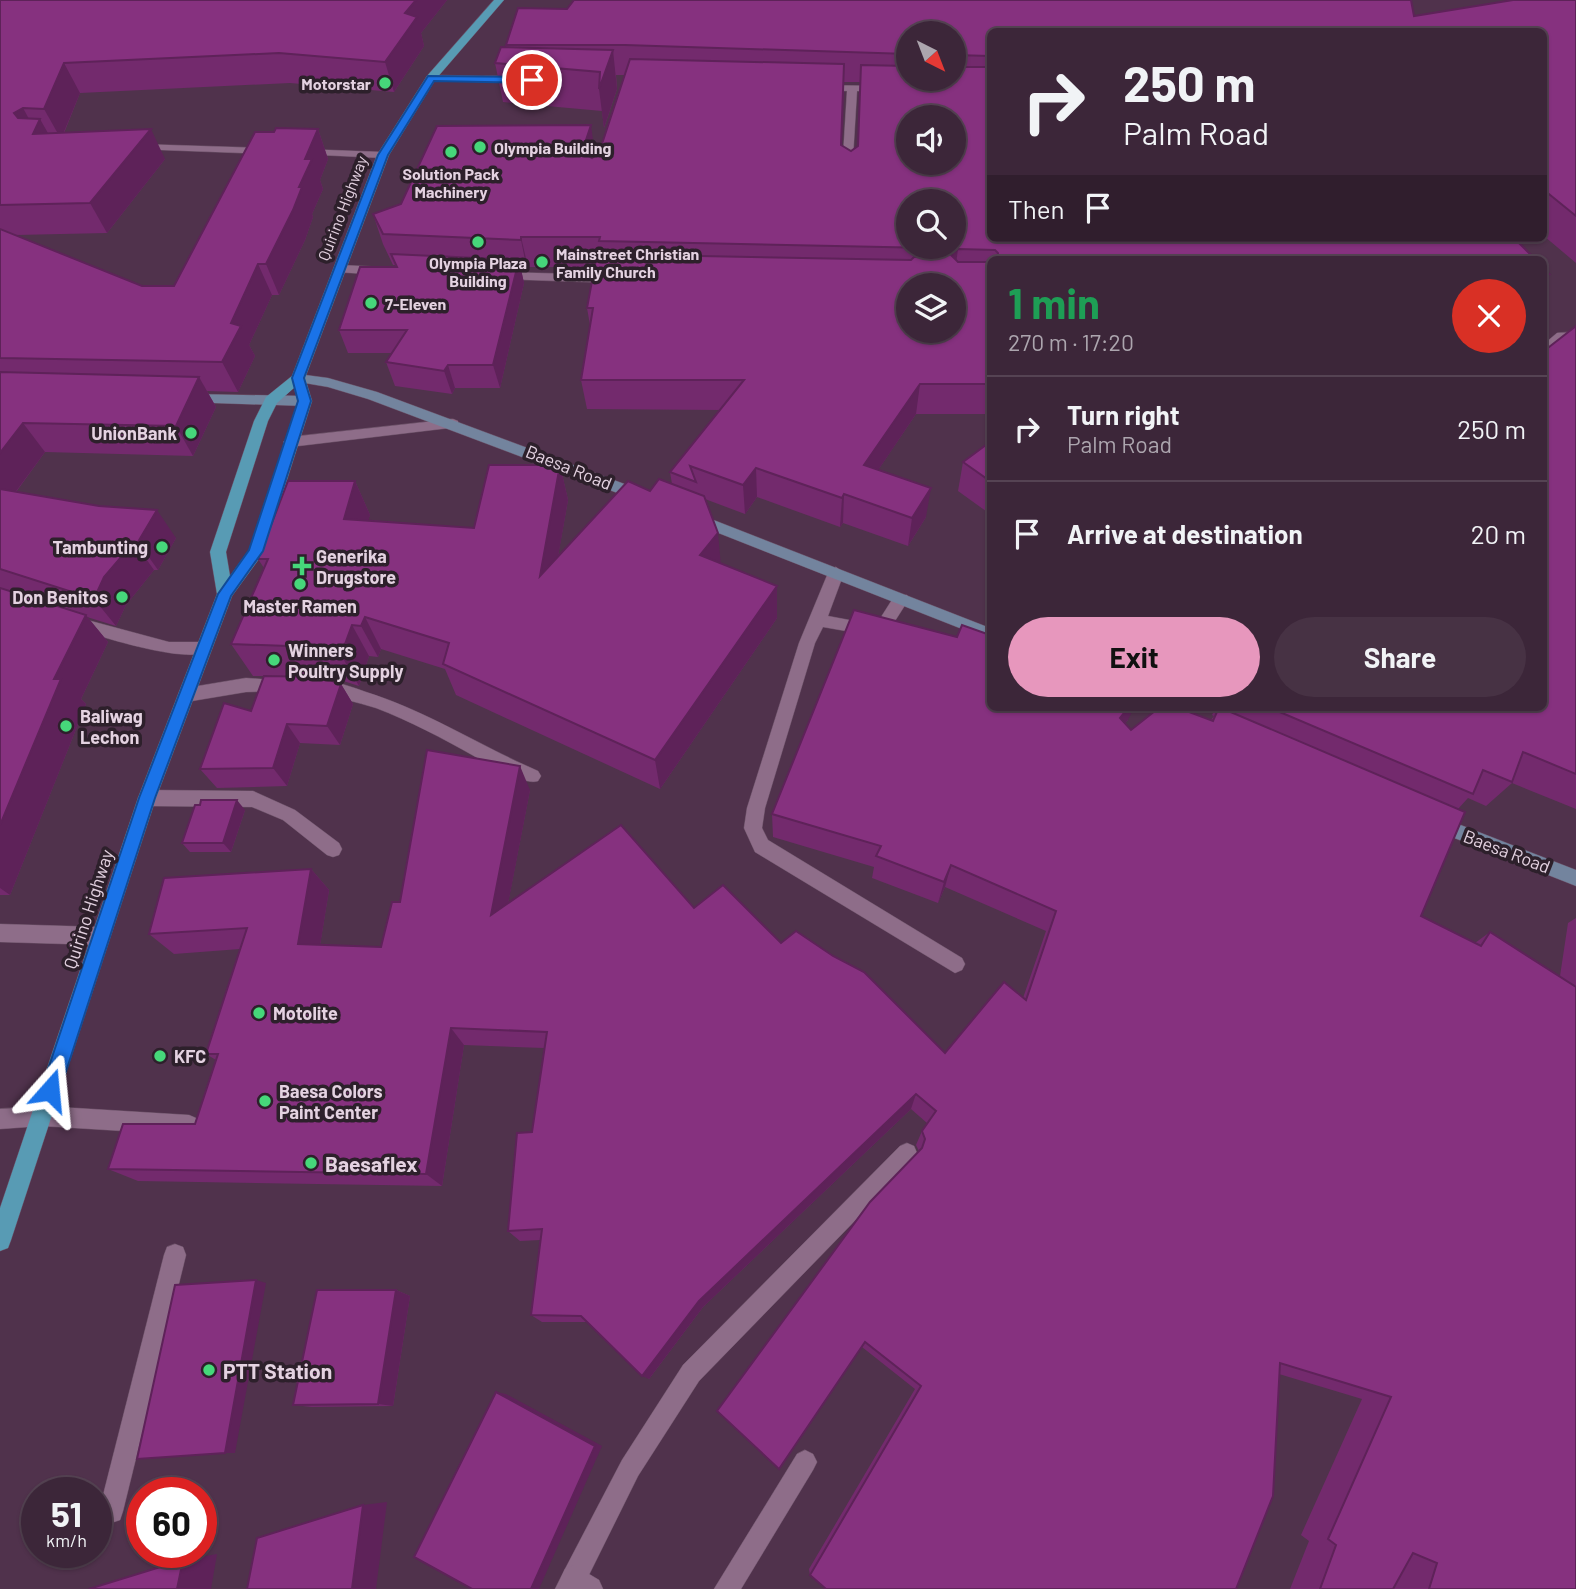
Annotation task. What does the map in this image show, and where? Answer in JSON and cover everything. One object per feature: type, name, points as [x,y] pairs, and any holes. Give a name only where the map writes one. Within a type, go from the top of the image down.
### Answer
[{"type":"main road","name":"Quirino Highway","points":[[225,594],[218,552],[261,421],[271,400],[298,378],[383,155],[431,78],[499,0]]},
{"type":"main road","points":[[180,398],[305,401],[298,378]]},
{"type":"main road","name":"Baesa Road","points":[[298,378],[334,383],[453,424],[653,501]]},
{"type":"main road","name":"Quirino Highway","points":[[0,1240],[147,798],[225,594],[256,551],[305,401]]},
{"type":"main road","points":[[678,510],[987,633]]},
{"type":"main road","name":"Baesa Road","points":[[1416,815],[1576,878]]},
{"type":"street","points":[[431,78],[536,80]]},
{"type":"street","points":[[810,86],[893,89]]},
{"type":"street","points":[[848,176],[852,88]]},
{"type":"street","points":[[123,146],[276,151]]},
{"type":"street","points":[[290,151],[383,155]]},
{"type":"street","points":[[340,269],[392,272]]},
{"type":"street","points":[[483,276],[635,279]]},
{"type":"street","points":[[1547,349],[1562,337],[1576,336]]},
{"type":"street","points":[[290,442],[453,424]]},
{"type":"street","points":[[836,573],[807,643],[756,808],[753,828],[761,846],[955,964]]},
{"type":"street","points":[[880,631],[901,599]]},
{"type":"street","points":[[60,617],[169,648],[203,648]]},
{"type":"street","points":[[818,621],[901,635]]},
{"type":"street","points":[[186,695],[246,685],[334,688],[383,704],[439,728],[502,763],[532,776]]},
{"type":"street","points":[[147,798],[253,799],[289,815],[333,849]]},
{"type":"street","points":[[0,933],[100,936]]},
{"type":"street","points":[[0,1119],[42,1116],[209,1127]]},
{"type":"street","points":[[577,1585],[630,1468],[691,1373],[907,1153]]},
{"type":"street","points":[[112,1507],[175,1255]]},
{"type":"street","points":[[727,1589],[805,1462]]},
{"type":"building","points":[[0,0],[416,0],[405,13],[417,17],[385,62],[279,53],[64,63],[44,109],[23,108],[14,113],[18,118],[40,119],[33,134],[151,129],[90,203],[0,205]]},
{"type":"building","points":[[574,0],[1411,0],[1414,16],[1513,0],[1576,0],[1576,216],[1547,192],[1547,28],[987,28],[987,56],[966,55],[966,21],[896,21],[896,54],[625,45],[506,45],[518,8],[567,9]]},
{"type":"building","points":[[501,47],[613,50],[599,89],[600,72],[495,63]]},
{"type":"building","points":[[630,59],[844,64],[841,145],[851,151],[858,146],[861,65],[896,66],[896,91],[966,91],[966,67],[987,67],[987,242],[1518,242],[1532,256],[998,256],[995,250],[966,249],[966,189],[896,189],[896,247],[599,241],[600,237],[521,237],[521,240],[383,234],[373,214],[401,204],[437,126],[591,125],[582,152],[592,158],[599,153]]},
{"type":"building","points":[[276,128],[318,129],[305,159],[312,159],[299,187],[302,187],[293,210],[266,264],[258,264],[231,323],[241,326],[222,362],[0,358],[0,229],[142,286],[174,286],[255,132],[274,132]]},
{"type":"building","points":[[391,254],[519,260],[493,365],[448,365],[444,371],[386,362],[407,330],[339,330],[360,267],[397,267]]},
{"type":"building","points":[[597,254],[955,259],[958,262],[987,262],[987,384],[920,384],[864,465],[931,488],[912,518],[844,494],[842,498],[756,468],[743,485],[690,466],[696,482],[670,472],[744,380],[581,380],[593,308],[587,308]]},
{"type":"building","points":[[1576,326],[1576,774],[1523,752],[1512,782],[1483,770],[1473,794],[1277,711],[1547,711],[1547,349]]},
{"type":"building","points":[[0,372],[199,377],[176,426],[23,423],[0,453]]},
{"type":"building","points":[[987,444],[987,479],[963,462]]},
{"type":"building","points":[[489,465],[560,465],[540,576],[628,481],[650,491],[659,479],[704,496],[718,533],[700,555],[777,586],[655,760],[443,664],[449,643],[365,617],[361,626],[352,625],[341,655],[316,647],[231,644],[268,559],[258,559],[288,481],[355,481],[344,519],[474,528]]},
{"type":"building","points":[[0,489],[99,506],[157,510],[138,542],[134,542],[104,577],[94,599],[0,569]]},
{"type":"building","points":[[0,588],[86,615],[54,679],[61,679],[0,825]]},
{"type":"building","points":[[854,610],[957,637],[962,625],[987,634],[987,711],[1126,711],[1120,718],[1131,730],[1155,711],[1187,711],[1213,721],[1217,711],[1228,711],[1465,812],[1421,916],[1481,946],[1490,932],[1576,987],[1576,1589],[1429,1589],[1437,1563],[1413,1553],[1393,1589],[1320,1589],[1336,1545],[1328,1539],[1391,1397],[1280,1363],[1273,1496],[1236,1589],[826,1589],[810,1575],[921,1386],[865,1342],[779,1469],[717,1411],[870,1202],[922,1148],[925,1139],[922,1131],[936,1111],[916,1094],[699,1301],[642,1376],[581,1316],[531,1315],[542,1229],[508,1231],[517,1133],[532,1132],[547,1032],[451,1028],[426,1174],[108,1169],[123,1124],[195,1124],[218,1054],[206,1054],[247,928],[149,934],[164,878],[311,869],[298,944],[381,947],[392,902],[400,902],[427,750],[520,766],[491,915],[621,825],[694,908],[723,885],[781,943],[796,931],[833,956],[864,972],[945,1053],[1004,982],[1026,1000],[1056,911],[951,865],[944,882],[876,856],[881,846],[772,814]]},
{"type":"building","points":[[264,676],[321,677],[341,684],[327,726],[287,724],[273,768],[200,769],[224,703],[251,711]]},
{"type":"building","points":[[201,800],[237,800],[223,843],[182,843],[195,805],[200,805]]},
{"type":"building","name":"PTT Station","points":[[256,1280],[225,1453],[137,1459],[175,1285]]},
{"type":"building","points":[[317,1290],[396,1290],[378,1404],[293,1405]]},
{"type":"building","points":[[496,1392],[595,1446],[531,1589],[472,1589],[414,1557]]},
{"type":"building","points":[[363,1505],[352,1589],[247,1589],[257,1538]]},
{"type":"building","points":[[157,1568],[181,1568],[177,1589],[89,1589]]},
{"type":"place","name":"Motorstar","points":[[385,83]]},
{"type":"place","name":"Olympia Building","points":[[480,147]]},
{"type":"place","name":"Solution Pack Machinery","points":[[451,152]]},
{"type":"place","name":"Olympia Plaza Building","points":[[478,242]]},
{"type":"place","name":"Mainstreet Christian Family Church","points":[[542,262]]},
{"type":"place","name":"7-Eleven","points":[[371,303]]},
{"type":"place","name":"UnionBank","points":[[191,433]]},
{"type":"place","name":"Tambunting","points":[[162,547]]},
{"type":"place","name":"Generika Drugstore","points":[[302,566]]},
{"type":"place","name":"Master Ramen","points":[[300,584]]},
{"type":"place","name":"Don Benitos","points":[[122,597]]},
{"type":"place","name":"Winners Poultry Supply","points":[[274,660]]},
{"type":"place","name":"Baliwag Lechon","points":[[66,726]]},
{"type":"place","name":"Motolite","points":[[259,1013]]},
{"type":"place","name":"KFC","points":[[160,1056]]},
{"type":"place","name":"Baesa Colors Paint Center","points":[[265,1101]]},
{"type":"place","name":"Baesaflex","points":[[311,1163]]},
{"type":"place","name":"PTT Station","points":[[209,1370]]},
{"type":"route","points":[[50,1090],[147,798],[203,648],[225,594],[256,551],[305,401],[298,378],[383,155],[431,78],[532,80]]}]
